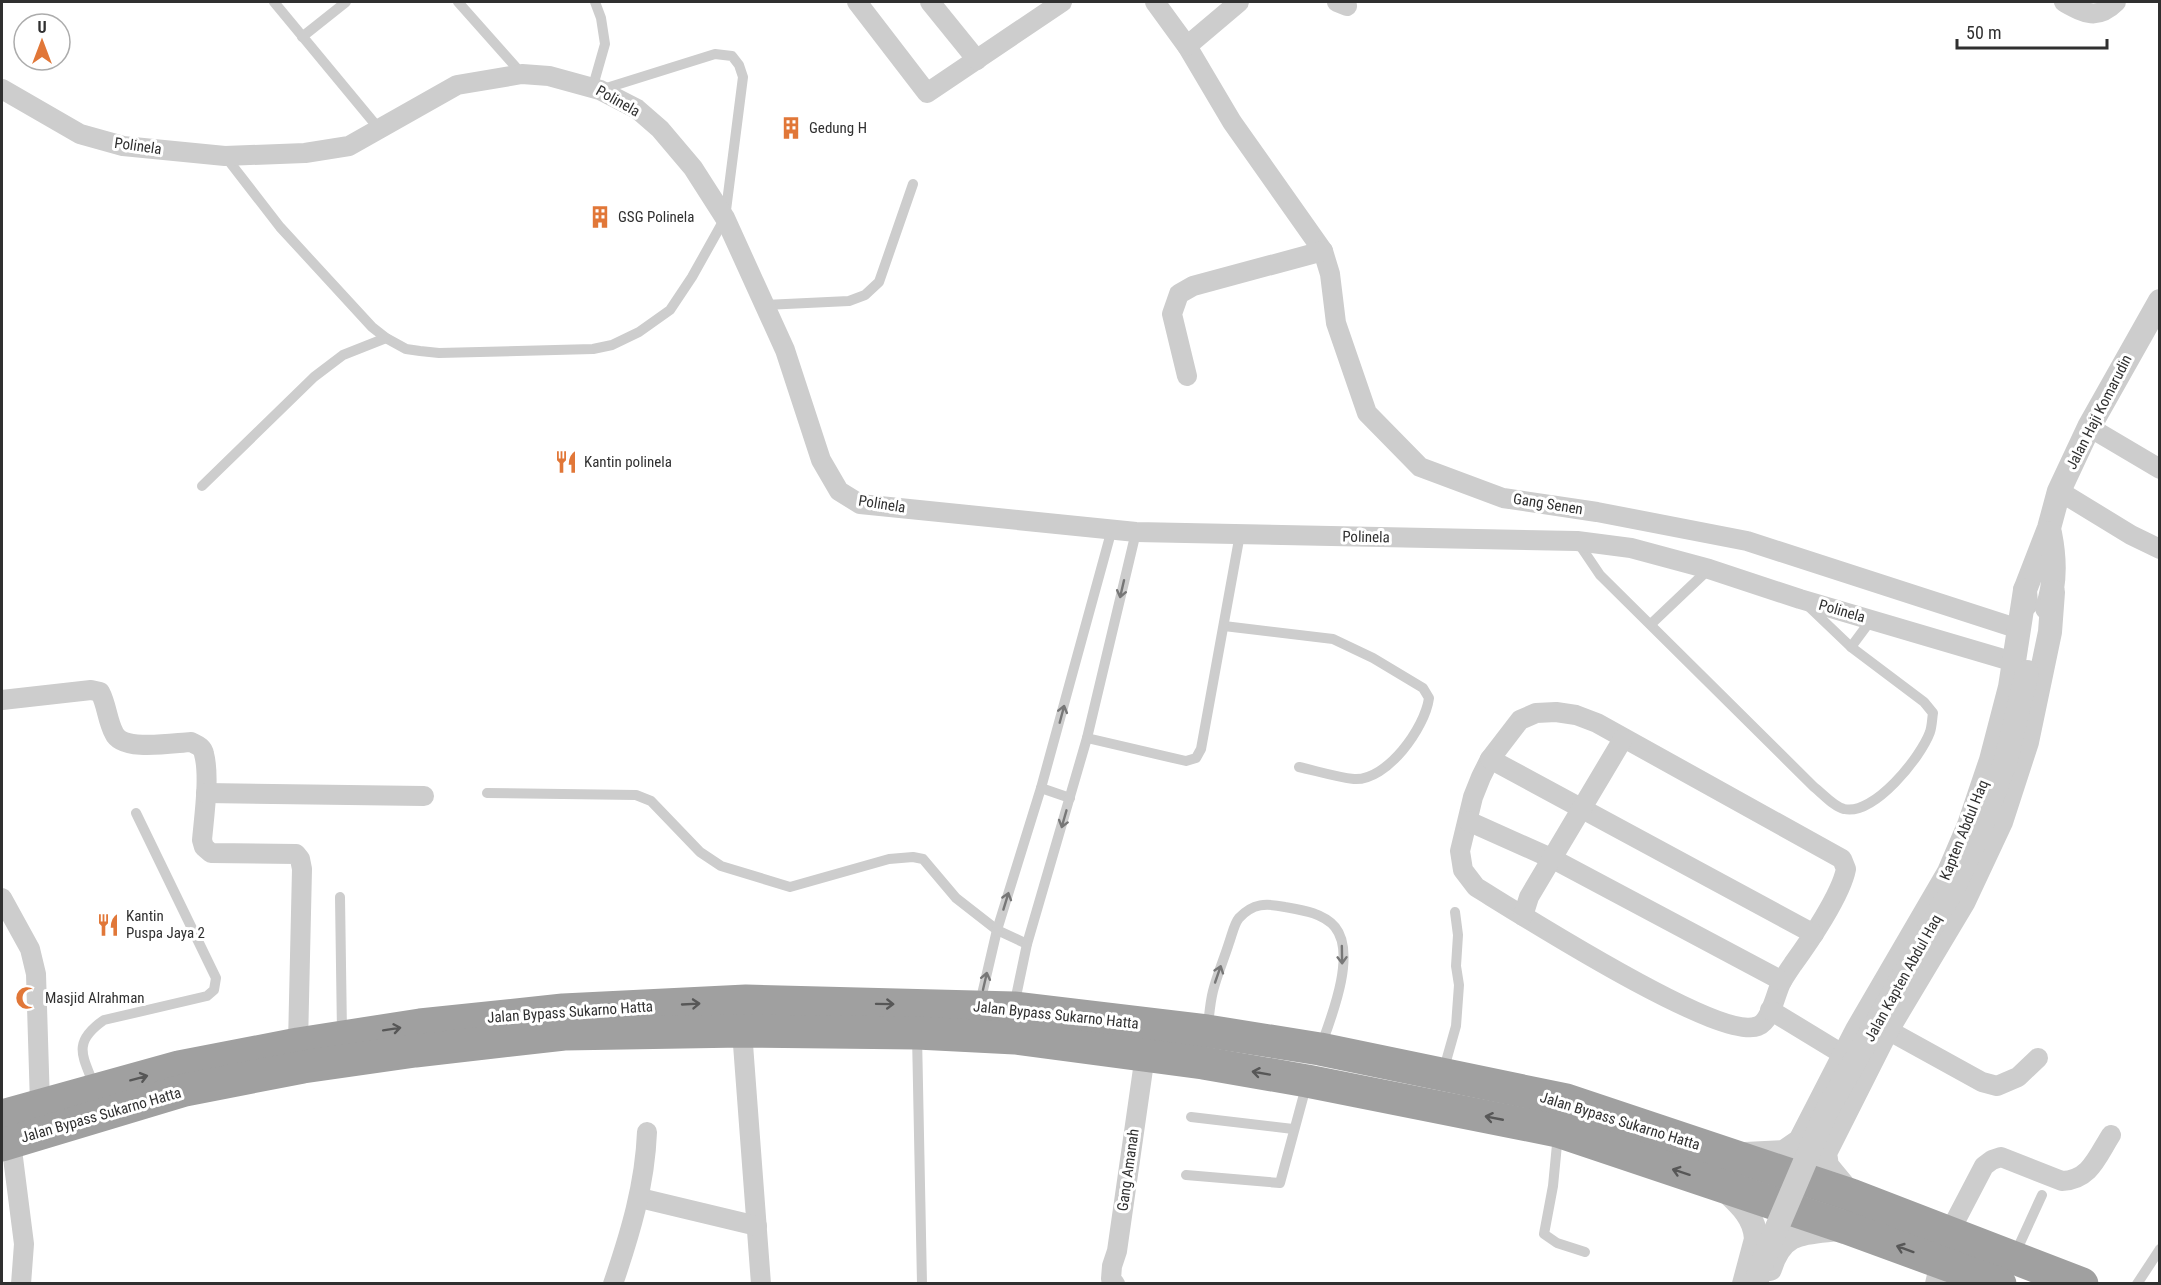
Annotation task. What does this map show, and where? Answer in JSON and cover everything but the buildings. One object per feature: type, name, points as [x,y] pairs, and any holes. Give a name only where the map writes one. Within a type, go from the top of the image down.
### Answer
[{"type":"highway","name":"Jalan Bypass Sukarno Hatta","points":[[5,1134],[100,1102],[179,1067],[342,1036],[420,1025],[585,1009],[746,1001],[979,1005],[1014,1008],[1205,1047],[1313,1065],[1442,1075],[1566,1100],[1723,1169],[1847,1228],[1941,1260],[2082,1284]]},
{"type":"highway","name":"Jalan Bypass Sukarno Hatta","points":[[5,1134],[40,1104],[100,1102],[185,1090],[303,1067],[564,1034],[742,1031],[917,1033],[1015,1038],[1144,1055],[1205,1047]]},
{"type":"highway","name":"Jalan Bypass Sukarno Hatta","points":[[1313,1065],[1558,1131],[1723,1169],[1851,1195],[1941,1260]]},
{"type":"street","points":[[857,2],[927,93],[1062,2]]},
{"type":"street","points":[[930,2],[977,60]]},
{"type":"street","name":"Gang Senen","points":[[1155,2],[1187,46],[1232,122],[1323,251],[1330,274],[1336,323],[1367,413],[1420,467],[1503,498],[1597,512],[1747,541],[2019,629]]},
{"type":"street","points":[[1187,46],[1239,2]]},
{"type":"street","points":[[2064,2],[2084,13],[2095,13],[2103,12],[2116,2]]},
{"type":"street","name":"Polinela","points":[[2,89],[80,134],[123,146],[225,156],[304,153],[349,146],[457,85],[522,74],[549,76],[597,88],[637,109],[660,129],[693,168],[725,218],[785,350],[821,460],[839,491],[860,504],[1136,532],[1577,541],[1631,548],[1708,569],[2023,666]]},
{"type":"street","points":[[1187,376],[1172,314],[1179,294],[1193,286],[1323,251]]},
{"type":"street","name":"Jalan Haji Komarudin","points":[[2049,528],[2059,491],[2089,427],[2156,315]]},
{"type":"street","points":[[2089,427],[2160,469]]},
{"type":"street","points":[[2059,491],[2131,535],[2160,549]]},
{"type":"street","name":"Jalan Kapten Abdul Haq","points":[[1757,1276],[1827,1110],[1955,885],[1978,835],[2006,760],[2028,632],[2025,590],[2049,528]]},
{"type":"street","name":"Jalan Kapten Abdul Haq","points":[[2023,666],[2053,592],[2054,553],[2049,528]]},
{"type":"street","name":"Kapten Abdul Haq","points":[[1723,1169],[1767,1154],[1784,1152],[1800,1141],[1865,1017],[1949,872],[1973,813],[2023,666],[2019,629],[2025,590]]},
{"type":"street","name":"Kapten Abdul Haq","points":[[1851,1195],[1827,1166],[1825,1153],[1830,1139],[1887,1030],[1964,901],[2001,822],[2027,742],[2050,632],[2053,592]]},
{"type":"street","points":[[2,700],[91,690],[100,692],[105,701],[114,734],[120,742],[132,745],[191,742],[200,746],[204,753],[206,793],[202,840],[204,847],[211,853],[296,854],[300,859],[302,869],[298,1044]]},
{"type":"street","points":[[1556,712],[1576,715],[1597,723],[1623,739],[1842,859],[1846,869],[1845,875],[1814,934],[1782,981],[1762,1024],[1755,1028],[1744,1028],[1701,1014],[1642,986],[1476,887],[1463,870],[1460,851],[1473,797],[1490,759],[1520,720],[1536,713],[1556,712]]},
{"type":"street","points":[[1523,916],[1529,897],[1623,739]]},
{"type":"street","points":[[1490,759],[1814,934]]},
{"type":"street","points":[[206,793],[424,796]]},
{"type":"street","points":[[1973,813],[1978,823],[1988,826],[2001,822]]},
{"type":"street","points":[[1468,821],[1552,859],[1782,981]]},
{"type":"street","points":[[2,897],[30,949],[36,974],[40,1104]]},
{"type":"street","points":[[1770,1010],[1844,1055]]},
{"type":"street","points":[[1865,1017],[1982,1082],[1997,1086],[2018,1077],[2038,1058]]},
{"type":"street","points":[[742,1031],[761,1284]]},
{"type":"street","name":"Gang Amanah","points":[[1115,1284],[1112,1279],[1112,1266],[1117,1251],[1144,1055]]},
{"type":"street","points":[[1807,1129],[1807,1139],[1812,1144],[1822,1146],[1830,1139]]},
{"type":"street","points":[[613,1284],[640,1198],[647,1132]]},
{"type":"street","points":[[5,1134],[24,1244],[21,1284]]},
{"type":"street","points":[[1941,1260],[1984,1166],[1992,1160],[2001,1157],[2062,1181],[2072,1181],[2086,1175],[2111,1135]]},
{"type":"street","points":[[1723,1169],[1749,1214],[1756,1233],[1757,1276]]},
{"type":"street","points":[[640,1198],[757,1226]]},
{"type":"street","points":[[1757,1276],[1786,1239],[1808,1232],[1847,1228]]},
{"type":"lane","points":[[274,2],[380,130]]},
{"type":"lane","points":[[302,37],[346,2]]},
{"type":"lane","points":[[458,2],[522,74]]},
{"type":"lane","points":[[225,156],[280,227],[372,327],[406,349],[439,353],[593,349],[612,345],[639,332],[670,310],[693,277],[725,218],[743,77],[737,60],[726,54],[715,54],[597,88],[605,44],[601,18],[595,2]]},
{"type":"lane","points":[[765,305],[849,301],[865,295],[879,282],[913,184]]},
{"type":"lane","points":[[202,486],[314,377],[343,355],[386,338]]},
{"type":"lane","points":[[979,1005],[997,930],[1041,788],[1113,529]]},
{"type":"lane","points":[[1014,1008],[1027,944],[1087,738],[1136,532]]},
{"type":"lane","points":[[1087,738],[1186,761],[1196,758],[1201,749],[1240,534]]},
{"type":"lane","points":[[1577,541],[1600,575],[1814,787],[1842,809],[1856,810],[1889,790],[1920,752],[1931,730],[1933,713],[1924,702],[1851,647],[1800,599]]},
{"type":"lane","points":[[1651,624],[1708,569]]},
{"type":"lane","points":[[1851,647],[1871,620]]},
{"type":"lane","points":[[1224,626],[1333,639],[1373,658],[1423,688],[1429,698],[1428,709],[1423,721],[1410,741],[1387,766],[1372,776],[1355,779],[1299,767]]},
{"type":"lane","points":[[1041,788],[1070,798]]},
{"type":"lane","points":[[487,793],[636,795],[651,801],[700,852],[721,866],[790,887],[889,859],[913,857],[923,859],[956,898],[997,930],[1027,944]]},
{"type":"lane","points":[[100,1102],[82,1048],[84,1038],[90,1030],[104,1020],[207,996],[214,990],[216,978],[136,813]]},
{"type":"lane","points":[[340,897],[342,1036]]},
{"type":"lane","points":[[1186,1175],[1280,1183],[1293,1129],[1313,1065],[1336,1006],[1344,953],[1339,933],[1334,926],[1322,917],[1302,909],[1278,905],[1254,905],[1247,909],[1237,921],[1212,991],[1205,1047]]},
{"type":"lane","points":[[1442,1075],[1456,1026],[1459,985],[1456,966],[1458,935],[1455,912]]},
{"type":"lane","points":[[917,1033],[922,1284]]},
{"type":"lane","points":[[1191,1117],[1293,1129]]},
{"type":"lane","points":[[1558,1131],[1553,1186],[1544,1234],[1557,1243],[1585,1252]]},
{"type":"lane","points":[[2007,1270],[2042,1195]]},
{"type":"lane","points":[[2138,1284],[2160,1249]]},
{"type":"place","name":"Gedung H","points":[[791,128]]},
{"type":"place","name":"GSG Polinela","points":[[600,217]]},
{"type":"place","name":"Kantin polinela","points":[[566,462]]},
{"type":"place","name":"Kantin Puspa Jaya 2","points":[[108,925]]},
{"type":"place","name":"Masjid Alrahman","points":[[27,998]]}]
